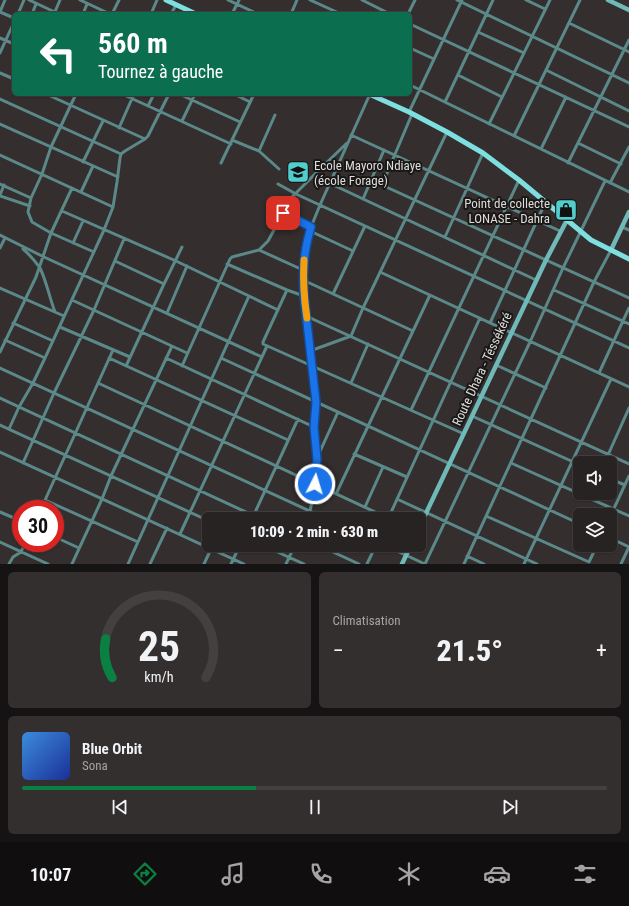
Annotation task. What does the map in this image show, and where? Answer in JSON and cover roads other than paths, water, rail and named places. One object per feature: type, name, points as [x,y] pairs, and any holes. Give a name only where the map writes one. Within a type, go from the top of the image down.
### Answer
[{"type":"main road","points":[[166,0],[191,12]]},
{"type":"main road","points":[[374,96],[447,132],[483,153],[546,201],[591,240],[629,259]]},
{"type":"street","points":[[5,0],[0,12],[12,17]]},
{"type":"street","points":[[19,12],[24,0]]},
{"type":"street","points":[[29,0],[52,12]]},
{"type":"street","points":[[54,12],[60,0]]},
{"type":"street","points":[[80,0],[106,12]]},
{"type":"street","points":[[112,12],[119,0]]},
{"type":"street","points":[[152,12],[157,0]]},
{"type":"street","points":[[228,0],[254,12]]},
{"type":"street","points":[[233,12],[239,0]]},
{"type":"street","points":[[292,12],[298,0]]},
{"type":"street","points":[[310,0],[337,12]]},
{"type":"street","points":[[362,0],[386,12]]},
{"type":"street","points":[[409,12],[415,0]]},
{"type":"street","points":[[457,0],[462,1],[629,83]]},
{"type":"street","points":[[445,102],[493,0]]},
{"type":"street","points":[[526,0],[545,9]]},
{"type":"street","points":[[489,124],[550,0]]},
{"type":"street","points":[[514,136],[580,0]]},
{"type":"street","points":[[608,0],[629,10]]},
{"type":"street","points":[[382,185],[420,90],[462,1]]},
{"type":"street","points":[[33,12],[36,4]]},
{"type":"street","points":[[84,12],[87,4]]},
{"type":"street","points":[[172,12],[176,5]]},
{"type":"street","points":[[569,23],[629,52]]},
{"type":"street","points":[[412,25],[629,127]]},
{"type":"street","points":[[0,53],[12,26]]},
{"type":"street","points":[[478,32],[524,53]]},
{"type":"street","points":[[0,38],[12,43]]},
{"type":"street","points":[[568,163],[629,40]]},
{"type":"street","points":[[412,49],[434,59]]},
{"type":"street","points":[[546,70],[629,111]]},
{"type":"street","points":[[0,73],[12,78]]},
{"type":"street","points":[[458,76],[502,97]]},
{"type":"street","points":[[412,86],[629,192]]},
{"type":"street","points":[[50,96],[145,139]]},
{"type":"street","points":[[75,96],[51,147],[28,212],[32,222],[51,233],[94,252]]},
{"type":"street","points":[[126,96],[231,142],[259,151],[279,169]]},
{"type":"street","points":[[119,128],[133,96]]},
{"type":"street","points":[[148,106],[153,96]]},
{"type":"street","points":[[9,429],[19,407],[46,358],[104,230],[113,207],[121,154],[148,136],[168,96]]},
{"type":"street","points":[[183,96],[240,122]]},
{"type":"street","points":[[182,121],[194,96]]},
{"type":"street","points":[[238,96],[250,102]]},
{"type":"street","points":[[221,163],[253,96]]},
{"type":"street","points":[[0,368],[310,511],[314,492],[317,459],[314,427],[316,402],[303,280],[306,248],[311,227],[320,205],[369,96]]},
{"type":"street","points":[[541,149],[566,97]]},
{"type":"street","points":[[0,99],[121,154]]},
{"type":"street","points":[[259,151],[275,115]]},
{"type":"street","points":[[84,162],[103,121]]},
{"type":"street","points":[[0,124],[118,177]]},
{"type":"street","points":[[310,351],[351,336],[447,132]]},
{"type":"street","points":[[352,135],[560,231]]},
{"type":"street","points":[[182,366],[198,327],[227,264],[232,257],[259,250],[268,241],[292,197],[349,141]]},
{"type":"street","points":[[578,143],[621,164]]},
{"type":"street","points":[[610,183],[629,147]]},
{"type":"street","points":[[363,199],[384,150]]},
{"type":"street","points":[[445,237],[483,153]]},
{"type":"street","points":[[0,155],[113,207]]},
{"type":"street","points":[[81,192],[93,166]]},
{"type":"street","points":[[371,180],[629,298]]},
{"type":"street","points":[[411,410],[519,180]]},
{"type":"street","points":[[398,552],[425,564],[605,181]]},
{"type":"street","points":[[0,184],[32,198]]},
{"type":"street","points":[[278,184],[296,194],[629,348]]},
{"type":"street","points":[[330,184],[536,280]]},
{"type":"street","points":[[4,185],[0,195],[30,206]]},
{"type":"street","points":[[0,352],[40,268],[51,233],[72,188]]},
{"type":"street","points":[[490,323],[546,201]]},
{"type":"street","points":[[62,211],[187,266],[278,310]]},
{"type":"street","points":[[464,564],[594,282],[629,212]]},
{"type":"street","points":[[283,213],[311,227]]},
{"type":"street","name":"Route Dhara - Téssékéré","points":[[426,513],[526,300],[560,231],[567,220]]},
{"type":"street","points":[[73,243],[83,221]]},
{"type":"street","points":[[333,294],[365,226]]},
{"type":"street","points":[[622,226],[629,230]]},
{"type":"street","points":[[310,231],[353,251]]},
{"type":"street","points":[[0,235],[20,246],[262,357]]},
{"type":"street","points":[[0,248],[5,238]]},
{"type":"street","points":[[23,463],[54,393],[94,310],[124,239]]},
{"type":"street","points":[[20,246],[29,254],[40,268],[55,312]]},
{"type":"street","points":[[126,366],[182,247]]},
{"type":"street","points":[[259,250],[303,270]]},
{"type":"street","points":[[115,261],[164,284]]},
{"type":"street","points":[[227,264],[304,296]]},
{"type":"street","points":[[167,313],[187,266]]},
{"type":"street","points":[[380,272],[629,387]]},
{"type":"street","points":[[303,280],[413,331]]},
{"type":"street","points":[[0,288],[64,316]]},
{"type":"street","points":[[287,290],[263,342],[264,344],[464,434]]},
{"type":"street","points":[[554,290],[629,324]]},
{"type":"street","points":[[336,494],[430,295]]},
{"type":"street","points":[[128,564],[249,296]]},
{"type":"street","points":[[72,300],[187,353]]},
{"type":"street","points":[[599,373],[629,308]]},
{"type":"street","points":[[306,316],[629,464]]},
{"type":"street","points":[[391,512],[480,318]]},
{"type":"street","points":[[14,323],[53,341]]},
{"type":"street","points":[[60,327],[130,357]]},
{"type":"street","points":[[5,340],[46,358]]},
{"type":"street","points":[[350,383],[368,344]]},
{"type":"street","points":[[72,564],[121,454],[172,346]]},
{"type":"street","points":[[180,534],[267,346]]},
{"type":"street","points":[[45,500],[113,350]]},
{"type":"street","points":[[110,358],[288,440]]},
{"type":"street","points":[[166,358],[314,427]]},
{"type":"street","points":[[221,358],[573,521]]},
{"type":"street","points":[[496,365],[546,388]]},
{"type":"street","points":[[524,564],[610,379]]},
{"type":"street","points":[[98,384],[375,512]]},
{"type":"street","points":[[0,398],[243,512]]},
{"type":"street","points":[[608,455],[629,408]]},
{"type":"street","points":[[317,459],[338,412]]},
{"type":"street","points":[[472,416],[572,461]]},
{"type":"street","points":[[624,418],[629,420]]},
{"type":"street","points":[[255,512],[298,419]]},
{"type":"street","points":[[0,425],[202,518]]},
{"type":"street","points":[[0,452],[202,545]]},
{"type":"street","points":[[354,454],[407,477]]},
{"type":"street","points":[[511,463],[610,508]]},
{"type":"street","points":[[365,507],[384,467]]},
{"type":"street","points":[[615,508],[629,476]]},
{"type":"street","points":[[617,482],[625,485]]},
{"type":"street","points":[[397,499],[424,512]]},
{"type":"street","points":[[64,508],[138,542]]},
{"type":"street","points":[[617,511],[629,516]]},
{"type":"street","points":[[0,512],[12,517]]},
{"type":"street","points":[[426,513],[537,564]]},
{"type":"street","points":[[486,516],[589,563],[594,552]]},
{"type":"street","points":[[150,564],[167,528]]},
{"type":"street","points":[[64,541],[79,548]]},
{"type":"street","points":[[617,541],[629,547],[621,564]]},
{"type":"street","points":[[0,542],[12,548]]},
{"type":"street","points":[[9,564],[13,557],[21,552],[48,564]]},
{"type":"street","points":[[204,564],[210,552]]},
{"type":"street","points":[[218,552],[244,564]]},
{"type":"street","points":[[231,564],[236,552]]},
{"type":"street","points":[[278,552],[304,564]]},
{"type":"street","points":[[286,564],[291,552]]},
{"type":"street","points":[[333,552],[359,564]]},
{"type":"street","points":[[367,564],[373,552]]},
{"type":"street","points":[[402,564],[408,552]]},
{"type":"street","points":[[467,556],[484,564]]},
{"type":"place","name":"Ecole Mayoro Ndiaye (école Forage)","points":[[298,172]]},
{"type":"place","name":"Point de collecte LONASE - Dahra","points":[[566,210]]}]
